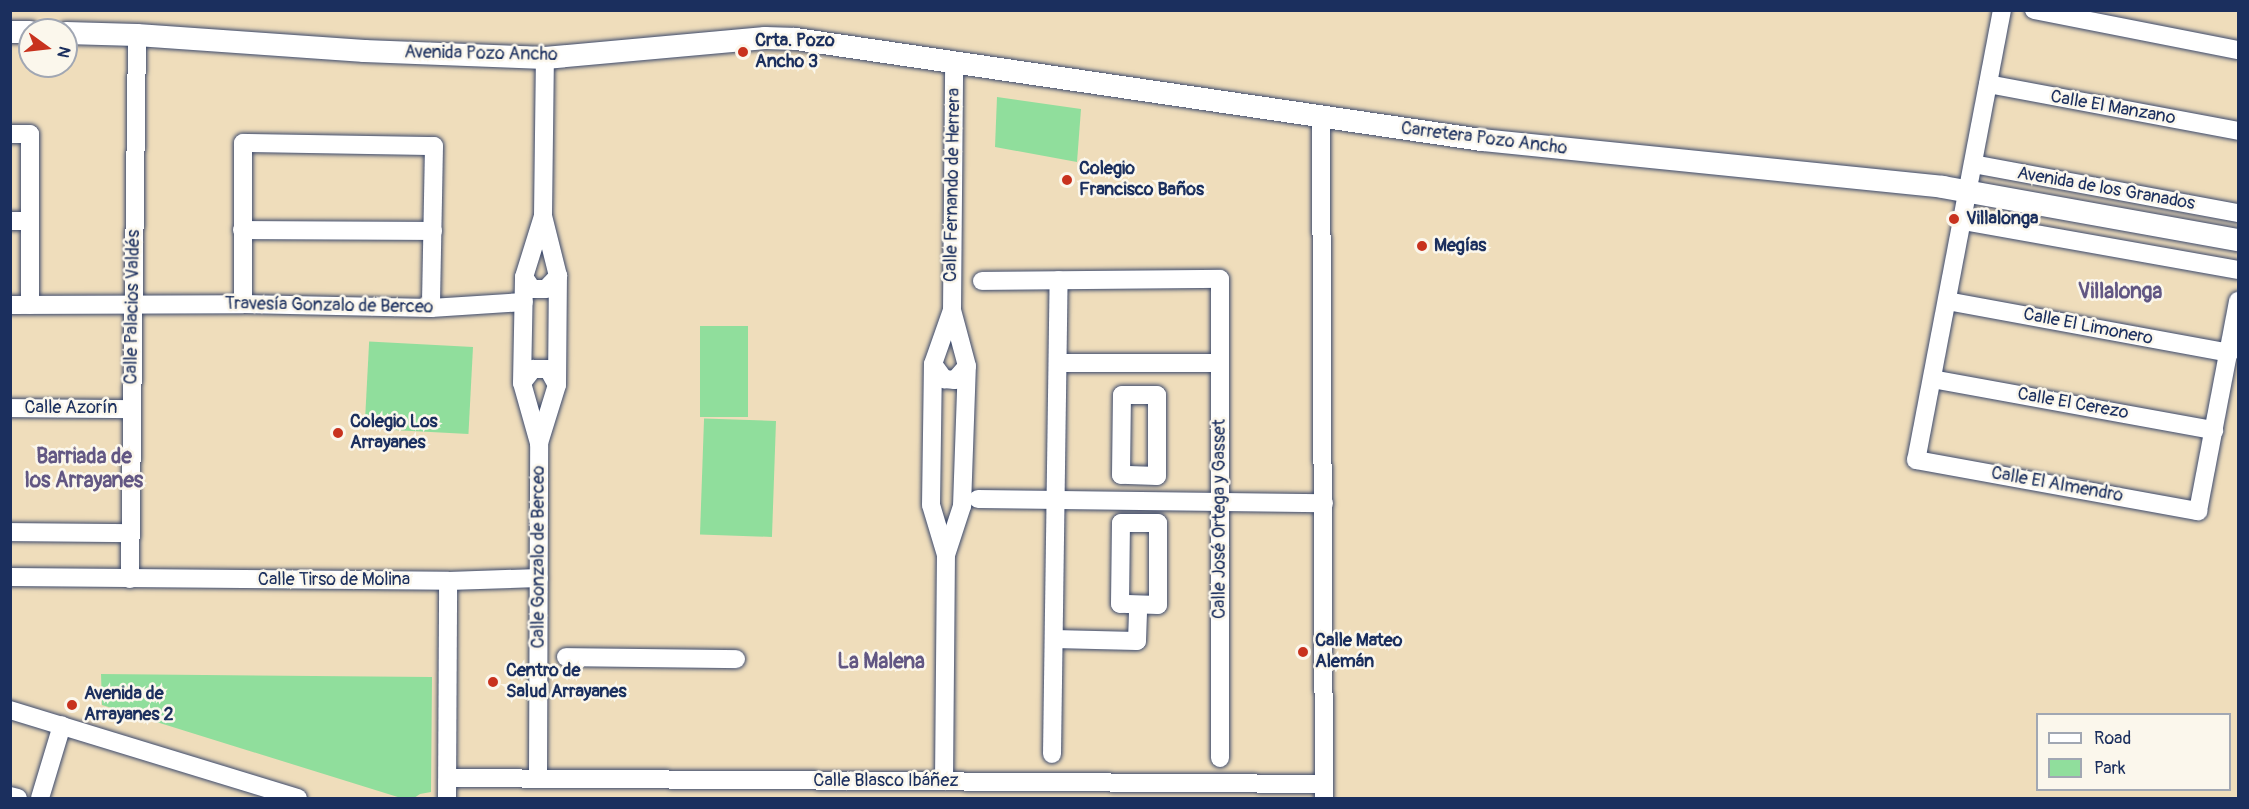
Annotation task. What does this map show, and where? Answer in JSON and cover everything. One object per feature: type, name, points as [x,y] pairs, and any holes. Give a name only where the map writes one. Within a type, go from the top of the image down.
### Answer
[{"type":"main road","name":"Avenida Pozo Ancho","points":[[78,33],[137,35],[364,51],[545,58],[765,38],[839,43],[1001,68]]},
{"type":"main road","name":"Carretera Pozo Ancho","points":[[1001,68],[1321,118],[1595,153],[1968,191]]},
{"type":"main road","name":"Avenida de los Granados","points":[[1968,191],[2238,240]]},
{"type":"street","points":[[1932,379],[2002,10]]},
{"type":"street","points":[[2034,10],[2238,50]]},
{"type":"street","name":"Calle Palacios Valdés","points":[[130,579],[137,35]]},
{"type":"street","name":"Calle Gonzalo de Berceo","points":[[538,778],[540,443],[557,384],[558,276],[543,216],[545,58]]},
{"type":"street","name":"Calle Fernando de Herrera","points":[[946,555],[970,503],[967,366],[952,310],[954,61]]},
{"type":"street","name":"Calle El Manzano","points":[[1988,84],[2238,131]]},
{"type":"street","points":[[1321,118],[1324,791]]},
{"type":"street","points":[[10,134],[30,134],[30,305]]},
{"type":"street","points":[[243,304],[243,143],[434,146],[431,308]]},
{"type":"street","name":"Avenida de los Granados","points":[[1973,164],[2238,213]]},
{"type":"street","name":"Calle Gonzalo de Berceo","points":[[540,443],[522,383],[524,277],[543,216]]},
{"type":"street","points":[[10,221],[30,221]]},
{"type":"street","points":[[1963,221],[2238,270]]},
{"type":"street","points":[[242,230],[433,231]]},
{"type":"street","points":[[524,277],[532,289],[546,289],[558,276]]},
{"type":"street","name":"Calle José Ortega y Gasset","points":[[1059,280],[1220,279],[1220,758]]},
{"type":"street","points":[[982,281],[1059,280],[1052,754]]},
{"type":"street","name":"Calle El Limonero","points":[[1947,301],[2229,353]]},
{"type":"street","points":[[2214,430],[2238,301]]},
{"type":"street","name":"Travesía Gonzalo de Berceo","points":[[10,305],[243,304],[431,308],[524,302]]},
{"type":"street","name":"Calle Fernando de Herrera","points":[[945,781],[946,555],[931,505],[933,364],[952,310]]},
{"type":"street","points":[[1058,363],[1220,363]]},
{"type":"street","points":[[1137,363],[1137,395]]},
{"type":"street","points":[[933,364],[944,379],[954,380],[967,366]]},
{"type":"street","points":[[522,383],[533,369],[548,369],[557,384]]},
{"type":"street","name":"Calle El Cerezo","points":[[1932,379],[2214,430]]},
{"type":"street","name":"Calle El Almendro","points":[[1932,379],[1916,460],[2198,511],[2214,430]]},
{"type":"street","points":[[1122,395],[1157,396],[1156,476],[1137,476],[1121,475],[1122,395]]},
{"type":"street","name":"Calle Azorín","points":[[10,408],[132,409]]},
{"type":"street","points":[[1137,476],[1137,523]]},
{"type":"street","points":[[931,505],[941,495],[952,495],[970,503],[1056,500],[1323,503]]},
{"type":"street","points":[[1121,523],[1158,523],[1158,605],[1138,605],[1120,604],[1121,523]]},
{"type":"street","points":[[10,531],[130,533]]},
{"type":"street","name":"Calle Tirso de Molina","points":[[10,577],[448,581],[539,578]]},
{"type":"street","points":[[447,798],[448,581]]},
{"type":"street","points":[[1054,639],[1137,641],[1138,605]]},
{"type":"street","points":[[566,657],[736,659]]},
{"type":"street","points":[[10,710],[298,798]]},
{"type":"street","points":[[40,798],[62,725]]},
{"type":"street","name":"Calle Blasco Ibáñez","points":[[448,778],[945,781],[1324,791]]},
{"type":"street","points":[[10,796],[18,798]]},
{"type":"green space","points":[[997,97],[1081,109],[1077,162],[995,147]]},
{"type":"green space","points":[[700,326],[748,326],[748,417],[700,417]]},
{"type":"green space","points":[[369,342],[473,347],[468,434],[365,428]]},
{"type":"green space","points":[[704,418],[776,421],[772,537],[700,534]]},
{"type":"green space","points":[[101,674],[432,677],[431,792],[414,798],[401,798],[102,705]]},
{"type":"place","name":"Crta. Pozo Ancho 3","points":[[743,52]]},
{"type":"place","name":"Colegio Francisco Baños","points":[[1067,180]]},
{"type":"place","name":"Villalonga","points":[[1954,219]]},
{"type":"place","name":"Megías","points":[[1422,246]]},
{"type":"place","name":"Colegio Los Arrayanes","points":[[338,433]]},
{"type":"place","name":"Calle Mateo Alemán","points":[[1303,652]]},
{"type":"place","name":"Centro de Salud Arrayanes","points":[[493,682]]},
{"type":"place","name":"Avenida de Arrayanes 2","points":[[72,705]]},
{"type":"district","name":"Villalonga","points":[[2120,292]]},
{"type":"district","name":"Barriada de los Arrayanes","points":[[84,469]]},
{"type":"district","name":"La Malena","points":[[881,662]]}]
